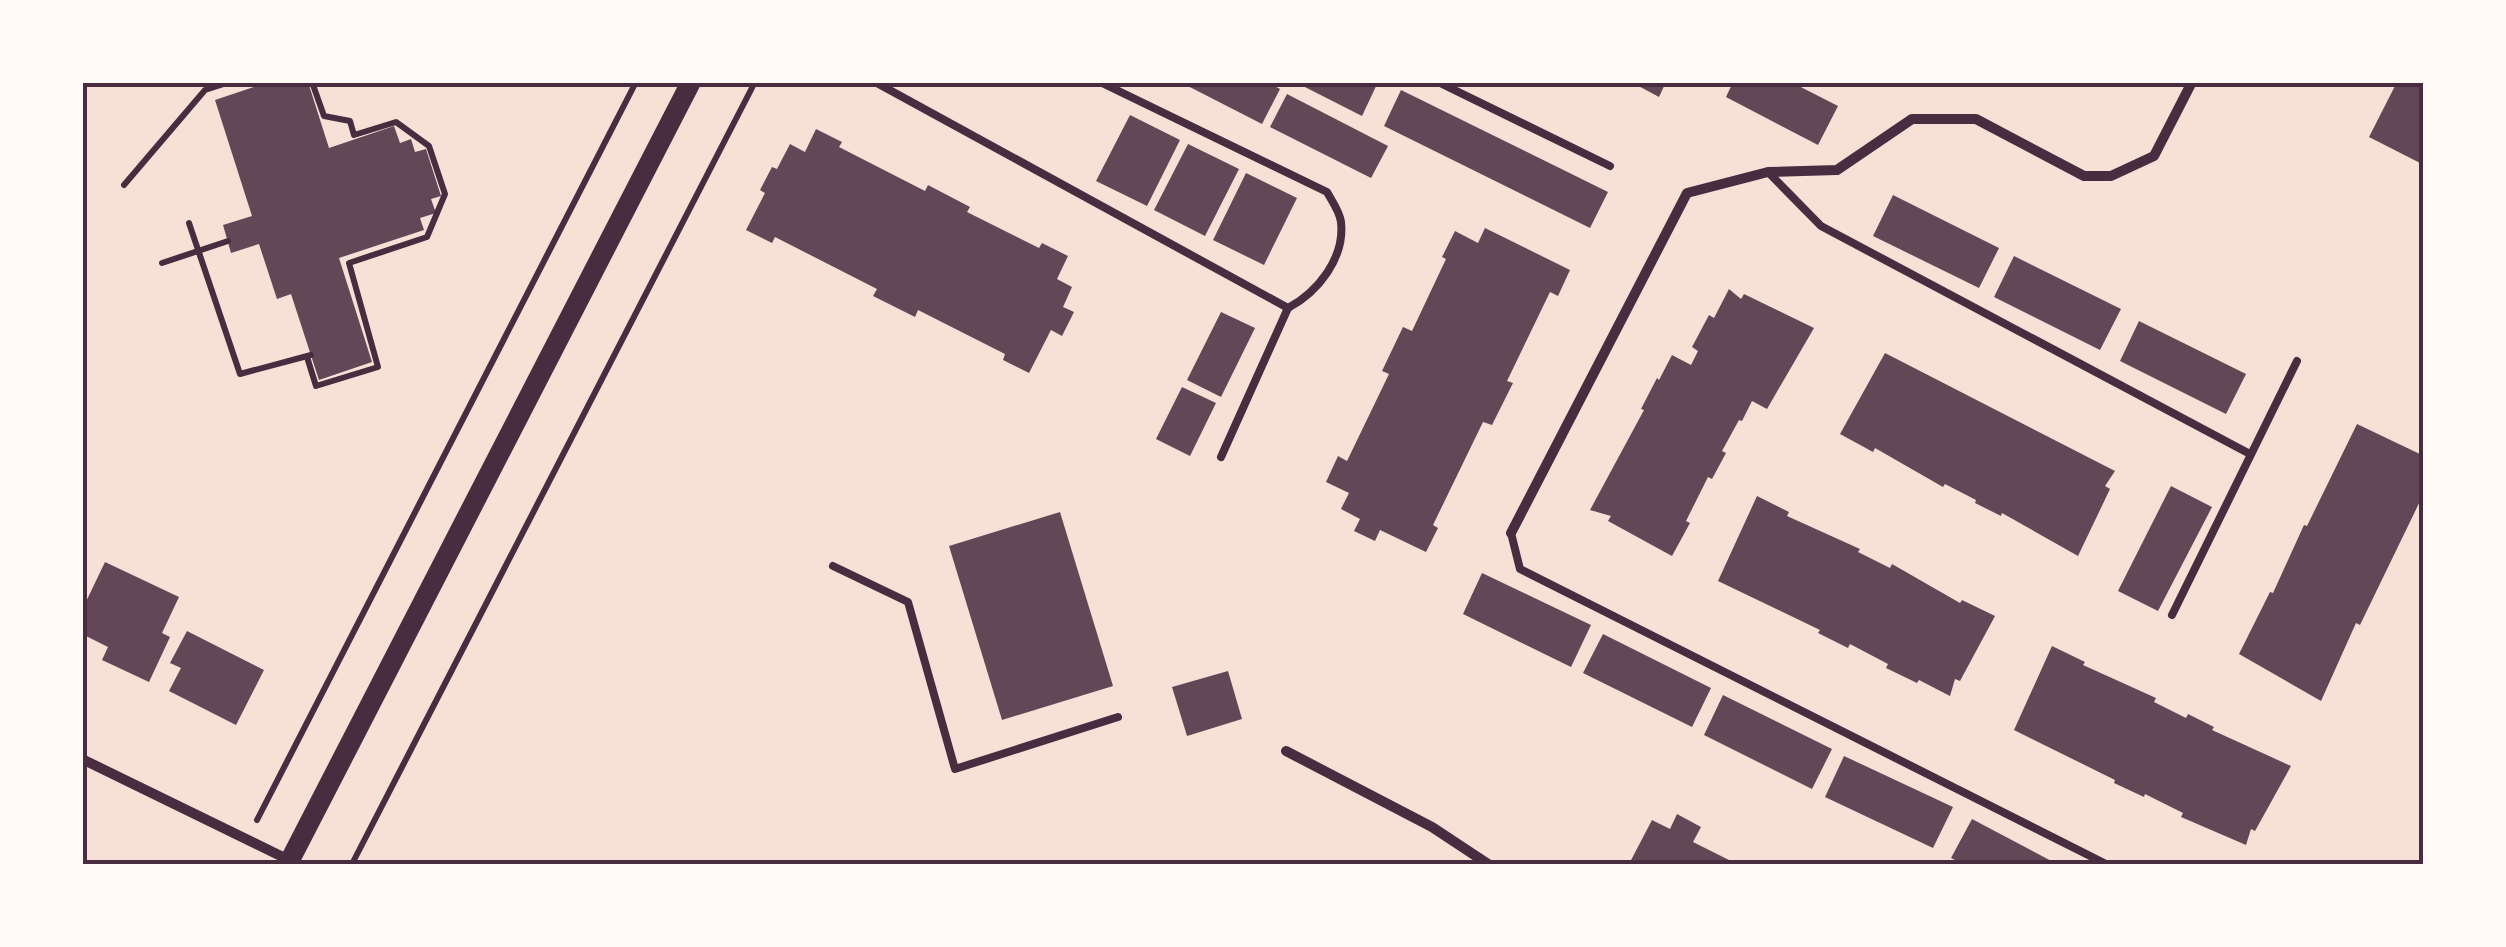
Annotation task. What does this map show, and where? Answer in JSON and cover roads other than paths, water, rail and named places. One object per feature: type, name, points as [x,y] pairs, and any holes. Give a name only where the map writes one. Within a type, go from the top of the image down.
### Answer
[{"type":"main road","points":[[289,862],[691,82]]},
{"type":"street","points":[[1511,532],[1687,192],[1768,172],[1837,170],[1912,119],[1976,119],[2084,176],[2112,176],[2154,156],[2192,82]]},
{"type":"street","points":[[1286,751],[1432,828],[1488,864]]},
{"type":"street","points":[[82,759],[289,862]]},
{"type":"lane","points":[[875,82],[1288,308]]},
{"type":"lane","points":[[1100,82],[1327,192],[1342,218],[1338,254],[1309,297],[1288,308],[1222,457]]},
{"type":"lane","points":[[1438,82],[1610,166]]},
{"type":"lane","points":[[1768,172],[1821,226],[2250,454]]},
{"type":"lane","points":[[2172,615],[2298,361]]},
{"type":"lane","points":[[1511,532],[1520,570],[2106,864]]},
{"type":"lane","points":[[832,566],[908,602],[955,769],[1118,717]]}]
